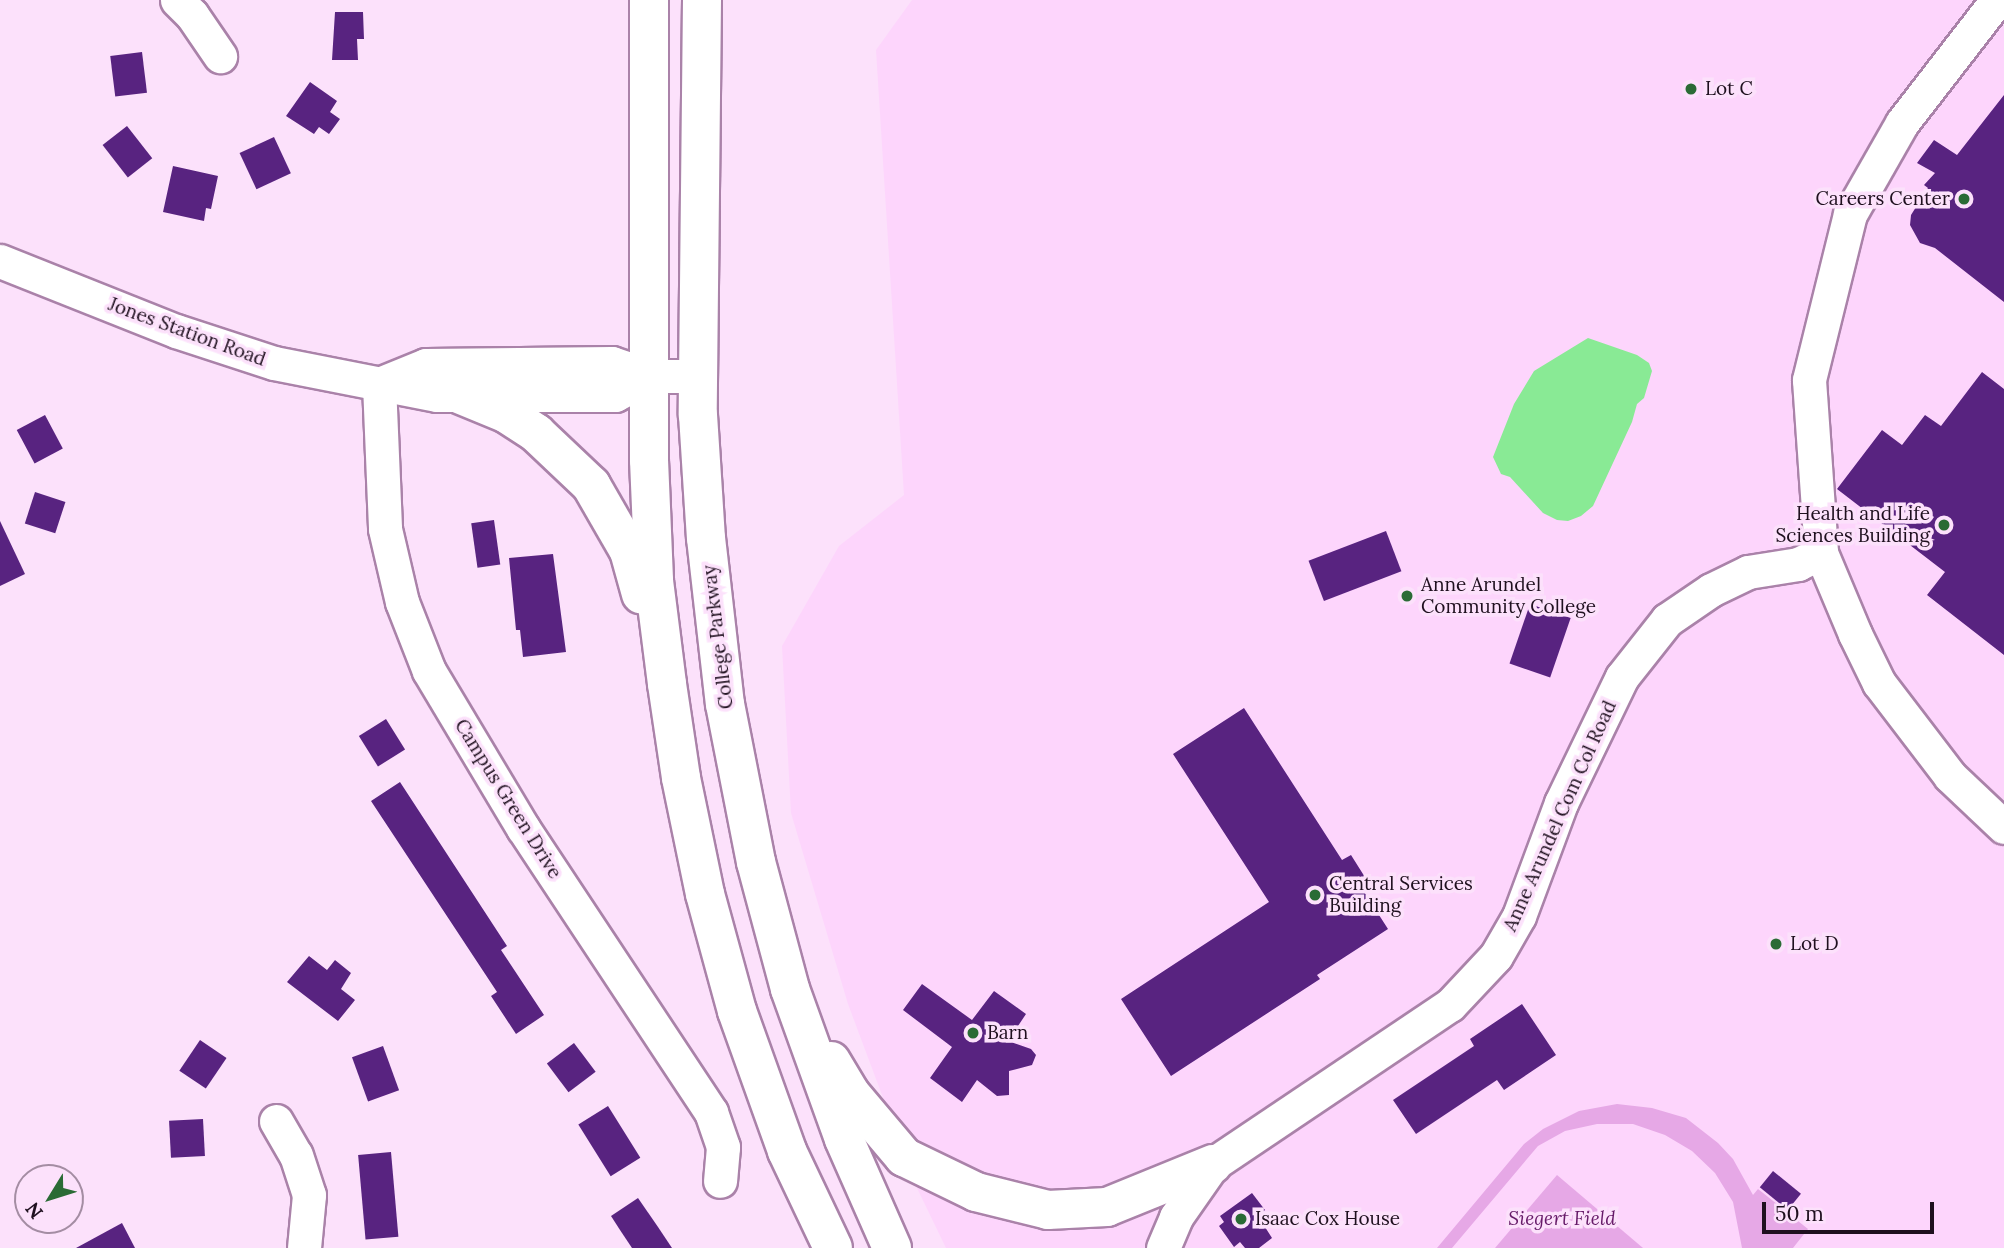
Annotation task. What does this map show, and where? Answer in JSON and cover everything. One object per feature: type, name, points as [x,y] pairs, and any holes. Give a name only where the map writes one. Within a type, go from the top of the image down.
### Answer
[{"type":"main road","points":[[649,0],[650,376],[654,581],[667,684],[681,778],[702,881],[737,1011],[787,1151],[833,1248]]},
{"type":"main road","name":"College Parkway","points":[[702,0],[698,376],[706,538],[725,704],[756,862],[790,989],[844,1139],[892,1248]]},
{"type":"main road","points":[[461,395],[508,414],[536,433],[591,485],[629,551],[667,684]]},
{"type":"main road","points":[[790,989],[850,1093],[904,1157],[976,1192],[1048,1210],[1107,1207],[1213,1164]]},
{"type":"street","points":[[177,0],[192,15],[220,56]]},
{"type":"street","points":[[1997,0],[1902,123],[1850,214],[1809,380],[1821,554],[1879,682],[1950,776],[2004,827]]},
{"type":"street","name":"Jones Station Road","points":[[0,261],[176,331],[274,363],[437,395],[615,395],[650,376]]},
{"type":"street","name":"Jones Station Road","points":[[379,384],[426,365],[612,363],[650,376],[698,376]]},
{"type":"street","name":"Campus Green Drive","points":[[379,384],[385,529],[402,602],[429,671],[523,828],[711,1112],[723,1147],[720,1181]]},
{"type":"street","name":"Anne Arundel Com Col Road","points":[[1163,1248],[1176,1217],[1213,1164],[1450,1005],[1496,957],[1519,916],[1561,803],[1622,677],[1667,620],[1711,590],[1748,572],[1798,564],[1821,554]]},
{"type":"street","points":[[276,1121],[296,1155],[309,1195],[304,1248]]},
{"type":"shaded area","name":"Anne Arundel Community College","points":[[912,0],[2004,0],[2004,1248],[946,1248],[916,1186],[848,1004],[791,813],[782,646],[839,546],[904,495],[876,50]]},
{"type":"shaded area","points":[[1588,338],[1637,355],[1649,363],[1652,371],[1644,398],[1637,404],[1632,422],[1593,506],[1581,516],[1568,521],[1557,520],[1543,513],[1510,477],[1501,474],[1493,457],[1514,404],[1534,371]]},
{"type":"green space","points":[[1617,1104],[1652,1108],[1686,1118],[1718,1143],[1733,1159],[1753,1195],[1758,1189],[1808,1229],[1793,1248],[1742,1248],[1733,1202],[1715,1173],[1692,1151],[1665,1135],[1633,1124],[1597,1124],[1565,1131],[1538,1146],[1452,1248],[1437,1248],[1524,1144],[1543,1129],[1579,1111]]},
{"type":"green space","name":"Siegert Field","points":[[1557,1175],[1643,1248],[1495,1248]]},
{"type":"building","points":[[335,12],[363,12],[364,39],[357,39],[358,60],[332,60]]},
{"type":"building","points":[[142,52],[147,93],[115,97],[110,56]]},
{"type":"building","points":[[310,82],[337,101],[330,112],[340,119],[329,134],[319,127],[314,134],[286,116]]},
{"type":"building","name":"Careers Center","points":[[2004,95],[2004,302],[1935,248],[1920,243],[1910,225],[1911,215],[1928,188],[1924,185],[1935,173],[1917,163],[1934,140],[1957,155]]},
{"type":"building","points":[[127,126],[152,158],[128,177],[103,145]]},
{"type":"building","points":[[274,137],[291,173],[256,189],[240,153]]},
{"type":"building","points":[[173,166],[218,176],[211,209],[206,208],[204,221],[163,212]]},
{"type":"building","name":"Health and Life Sciences Building","points":[[1982,372],[2004,389],[2004,655],[1927,595],[1945,572],[1837,489],[1882,430],[1902,445],[1925,415],[1941,426]]},
{"type":"building","points":[[45,415],[63,449],[35,464],[17,430]]},
{"type":"building","points":[[35,492],[65,502],[55,533],[25,523]]},
{"type":"building","points":[[494,520],[500,565],[477,568],[471,523]]},
{"type":"building","points":[[0,521],[25,574],[0,586]]},
{"type":"building","points":[[1386,531],[1401,571],[1324,601],[1309,561]]},
{"type":"building","points":[[553,554],[566,652],[523,657],[520,630],[516,630],[509,558]]},
{"type":"building","points":[[1530,604],[1571,618],[1550,678],[1509,664]]},
{"type":"building","name":"Central Services Building","points":[[1244,708],[1342,860],[1351,855],[1368,882],[1361,887],[1388,929],[1317,975],[1320,979],[1171,1076],[1121,999],[1269,902],[1173,754]]},
{"type":"building","points":[[386,719],[405,750],[378,766],[359,736]]},
{"type":"building","points":[[400,782],[507,946],[501,950],[544,1015],[516,1034],[491,996],[497,992],[371,801]]},
{"type":"building","points":[[309,956],[327,970],[335,960],[351,973],[341,989],[355,1000],[338,1021],[287,982]]},
{"type":"building","name":"Barn","points":[[922,984],[972,1020],[994,991],[1026,1014],[1008,1041],[1031,1049],[1036,1055],[1032,1065],[1009,1071],[1009,1095],[997,1096],[977,1080],[962,1102],[930,1078],[952,1047],[903,1010]]},
{"type":"building","points":[[1522,1004],[1556,1055],[1504,1090],[1497,1080],[1416,1134],[1393,1100],[1474,1046],[1470,1039]]},
{"type":"building","points":[[200,1040],[227,1058],[206,1089],[179,1071]]},
{"type":"building","points":[[574,1043],[596,1072],[569,1092],[547,1063]]},
{"type":"building","points":[[383,1046],[399,1090],[368,1101],[352,1057]]},
{"type":"building","points":[[608,1106],[640,1158],[611,1176],[578,1125]]},
{"type":"building","points":[[203,1119],[205,1156],[171,1158],[169,1121]]},
{"type":"building","points":[[391,1152],[398,1237],[366,1240],[358,1155]]},
{"type":"building","points":[[1773,1171],[1801,1194],[1788,1210],[1760,1187]]},
{"type":"building","name":"Isaac Cox House","points":[[1252,1193],[1265,1210],[1258,1216],[1272,1238],[1259,1248],[1245,1248],[1240,1242],[1234,1247],[1219,1226],[1224,1222],[1220,1216]]},
{"type":"building","points":[[638,1198],[672,1248],[632,1248],[611,1216]]},
{"type":"building","points":[[122,1223],[135,1248],[76,1248]]},
{"type":"place","name":"Lot C","points":[[1691,89]]},
{"type":"place","name":"Careers Center","points":[[1964,199]]},
{"type":"place","name":"Health and Life Sciences Building","points":[[1944,525]]},
{"type":"place","name":"Anne Arundel Community College","points":[[1407,596]]},
{"type":"place","name":"Central Services Building","points":[[1315,895]]},
{"type":"place","name":"Lot D","points":[[1776,944]]},
{"type":"place","name":"Barn","points":[[973,1033]]},
{"type":"place","name":"Isaac Cox House","points":[[1241,1219]]}]
